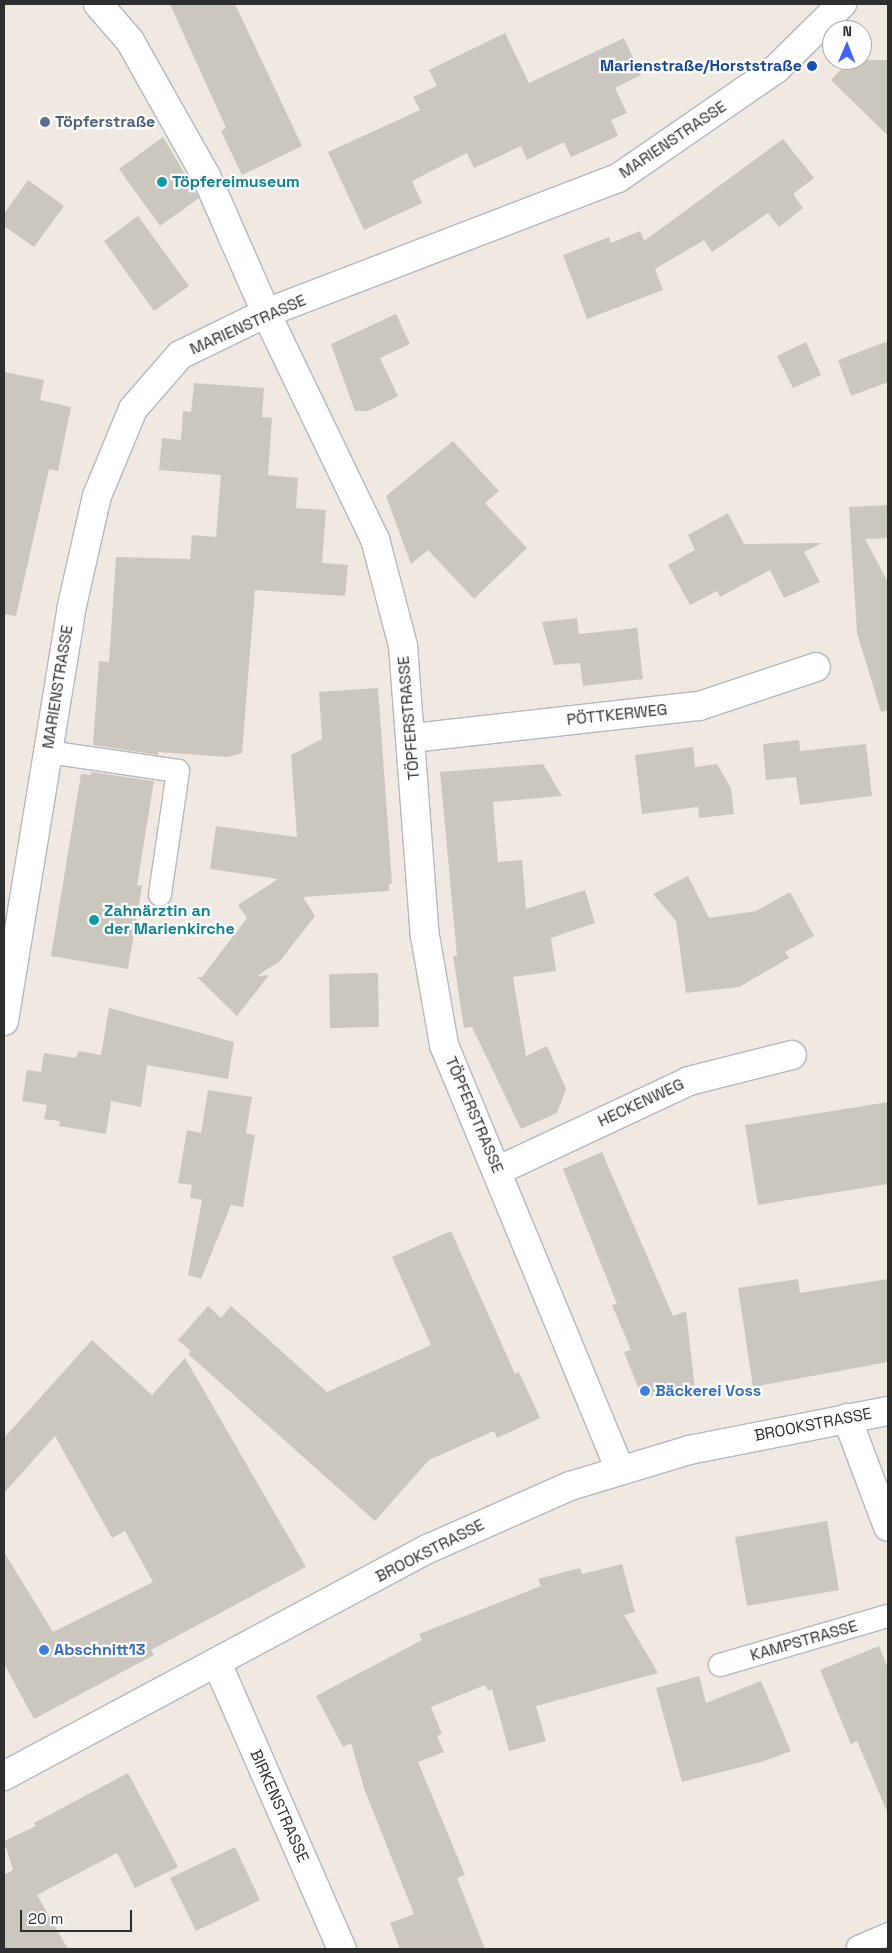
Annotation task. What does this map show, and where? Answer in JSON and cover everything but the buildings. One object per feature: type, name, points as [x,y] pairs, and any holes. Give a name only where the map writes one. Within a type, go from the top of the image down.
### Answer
[{"type":"street","name":"TÖPFERSTRASSE","points":[[98,4],[130,41],[206,176],[266,313],[375,540],[403,646],[412,738],[425,936],[444,1045],[620,1469]]},
{"type":"street","name":"MARIENSTRASSE","points":[[4,1021],[70,610],[97,496],[133,410],[180,356],[266,313],[618,178],[776,69],[842,4]]},
{"type":"street","name":"PÖTTKERWEG","points":[[412,738],[699,706],[816,667]]},
{"type":"street","name":"HECKENWEG","points":[[497,1171],[690,1081],[792,1055]]},
{"type":"street","name":"BROOKSTRASSE","points":[[4,1776],[430,1548],[519,1507],[620,1469],[724,1442],[888,1411]]},
{"type":"street","points":[[847,1418],[888,1527]]},
{"type":"street","name":"BIRKENSTRASSE","points":[[217,1663],[337,1948]]},
{"type":"lane","points":[[48,752],[178,772],[160,895]]},
{"type":"lane","name":"KAMPSTRASSE","points":[[720,1665],[888,1616]]},
{"type":"lane","points":[[858,1947],[888,1934]]},
{"type":"place","name":"Marienstraße/Horststraße","points":[[812,66]]},
{"type":"place","name":"Töpferstraße","points":[[45,122]]},
{"type":"place","name":"Töpfereimuseum","points":[[162,182]]},
{"type":"place","name":"Zahnärztin an der Marienkirche","points":[[94,920]]},
{"type":"place","name":"Bäckerei Voss","points":[[645,1391]]},
{"type":"place","name":"Abschnitt13","points":[[44,1650]]}]
